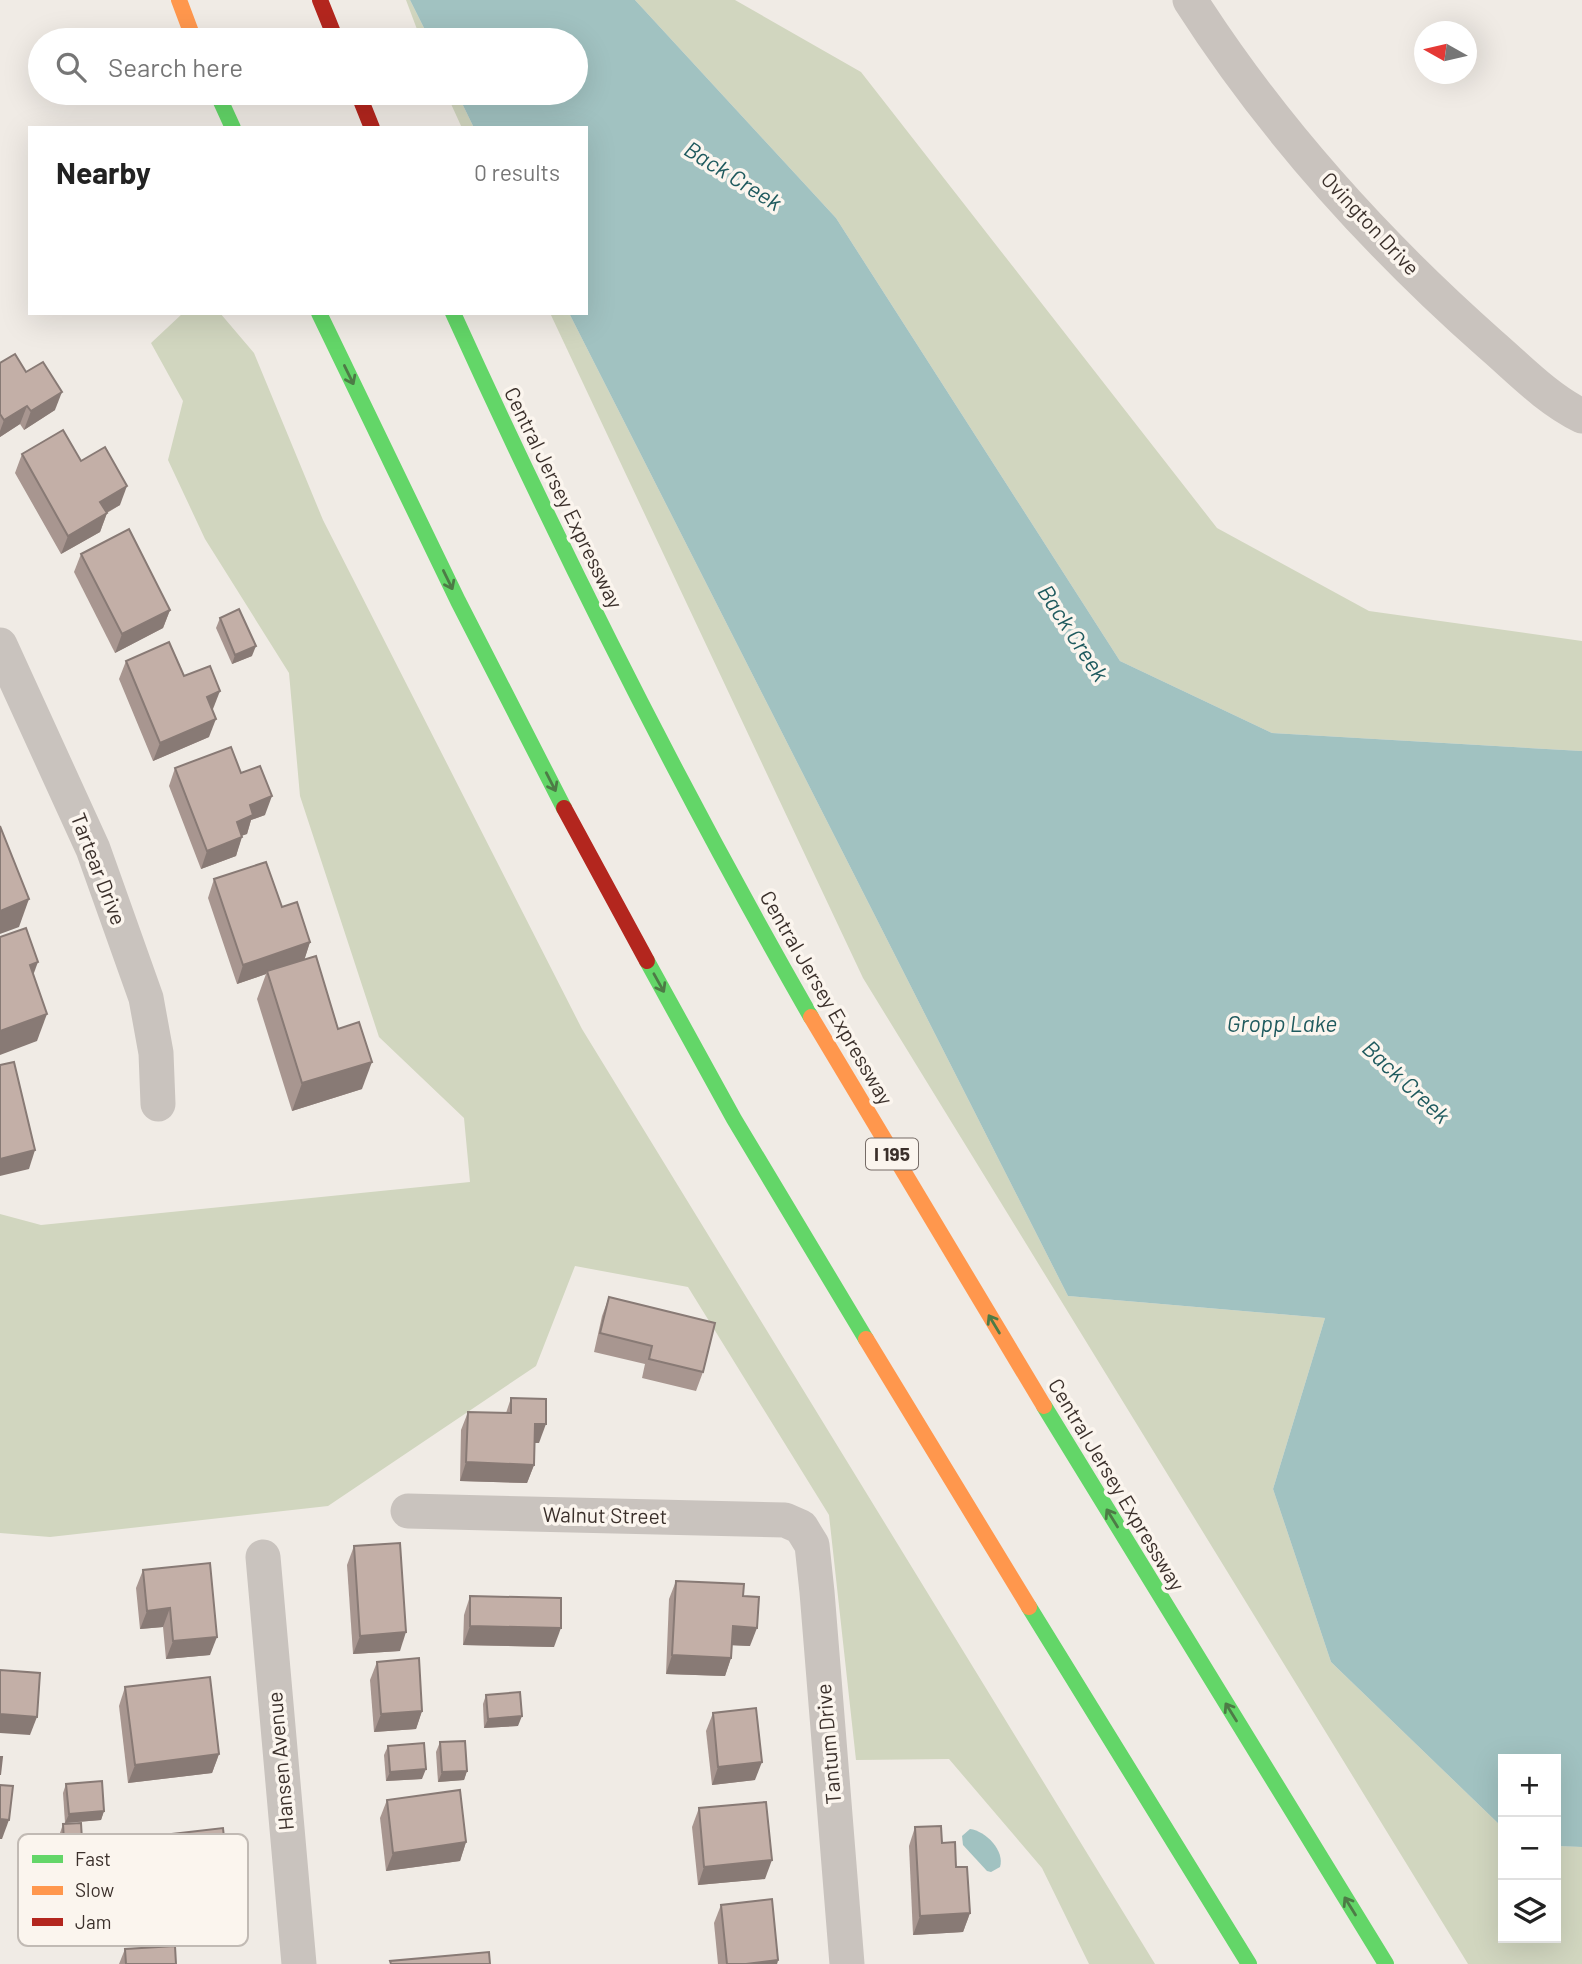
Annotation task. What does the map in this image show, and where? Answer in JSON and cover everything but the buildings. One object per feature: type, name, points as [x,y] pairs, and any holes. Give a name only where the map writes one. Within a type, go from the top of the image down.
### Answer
[{"type":"highway","points":[[179,0],[190,28]]},
{"type":"highway","points":[[320,0],[331,28]]},
{"type":"highway","points":[[222,105],[232,126]]},
{"type":"highway","points":[[363,105],[371,126]]},
{"type":"highway","points":[[320,315],[458,601],[592,862],[734,1119],[950,1479],[1249,1964]]},
{"type":"highway","name":"Central Jersey Expressway","points":[[454,315],[500,419],[628,679],[764,934],[843,1072],[1050,1418],[1386,1964]]},
{"type":"street","name":"Ovington Drive","points":[[1190,0],[1277,121],[1359,216],[1447,306],[1542,389],[1582,416]]},
{"type":"street","name":"Tartear Drive","points":[[0,645],[93,849],[146,998],[156,1053],[158,1104]]},
{"type":"street","name":"Walnut Street","points":[[408,1511],[785,1520],[801,1527]]},
{"type":"street","name":"Tantum Drive","points":[[801,1527],[812,1545],[817,1592],[847,1964]]},
{"type":"street","name":"Hansen Avenue","points":[[263,1557],[299,1964]]},
{"type":"green space","points":[[406,0],[410,0],[424,28],[416,28]]},
{"type":"green space","points":[[635,0],[735,0],[861,72],[1217,528],[1369,611],[1582,641],[1582,751],[1272,733],[1120,661],[836,218]]},
{"type":"green space","points":[[451,105],[463,105],[473,126],[461,126]]},
{"type":"green space","points":[[181,315],[222,315],[254,353],[323,520],[582,1029],[1155,1964],[1089,1964],[1042,1868],[949,1759],[856,1760],[829,1515],[688,1287],[575,1266],[536,1366],[328,1506],[50,1537],[0,1533],[0,1214],[41,1225],[470,1182],[464,1118],[379,1037],[300,796],[289,673],[205,539],[168,460],[183,401],[151,343]]},
{"type":"green space","points":[[551,315],[570,315],[1068,1296],[1325,1318],[1273,1489],[1331,1662],[1498,1823],[1498,1943],[1561,1943],[1561,1846],[1582,1847],[1582,1964],[1468,1964],[863,978]]},
{"type":"water","name":"Gropp Lake","points":[[410,0],[635,0],[836,218],[1120,661],[1272,733],[1582,751],[1582,1847],[1561,1846],[1561,1754],[1498,1754],[1498,1823],[1331,1662],[1273,1489],[1325,1318],[1068,1296],[570,315],[588,315],[588,126],[473,126],[463,105],[588,105],[588,28],[424,28]]},
{"type":"water","points":[[970,1829],[988,1838],[997,1848],[1000,1867],[991,1872],[987,1871],[963,1845],[962,1836]]},
{"type":"traffic: fast","points":[[222,105],[232,126]]},
{"type":"traffic: fast","points":[[320,315],[458,601],[564,808]]},
{"type":"traffic: fast","points":[[454,315],[536,492],[624,669],[715,844],[811,1017]]},
{"type":"traffic: fast","points":[[647,961],[734,1119],[866,1339]]},
{"type":"traffic: fast","points":[[1044,1406],[1386,1964]]},
{"type":"traffic: fast","points":[[1029,1607],[1249,1964]]},
{"type":"traffic: slow","points":[[179,0],[190,28]]},
{"type":"traffic: slow","points":[[811,1017],[1044,1406]]},
{"type":"traffic: slow","points":[[866,1339],[1029,1607]]},
{"type":"traffic: jam","points":[[320,0],[331,28]]},
{"type":"traffic: jam","points":[[363,105],[371,126]]},
{"type":"traffic: jam","points":[[564,808],[647,961]]},
{"type":"water label","name":"Back Creek","points":[[733,176]]},
{"type":"water label","name":"Back Creek","points":[[1073,633]]},
{"type":"water label","name":"Back Creek","points":[[1406,1082]]}]
